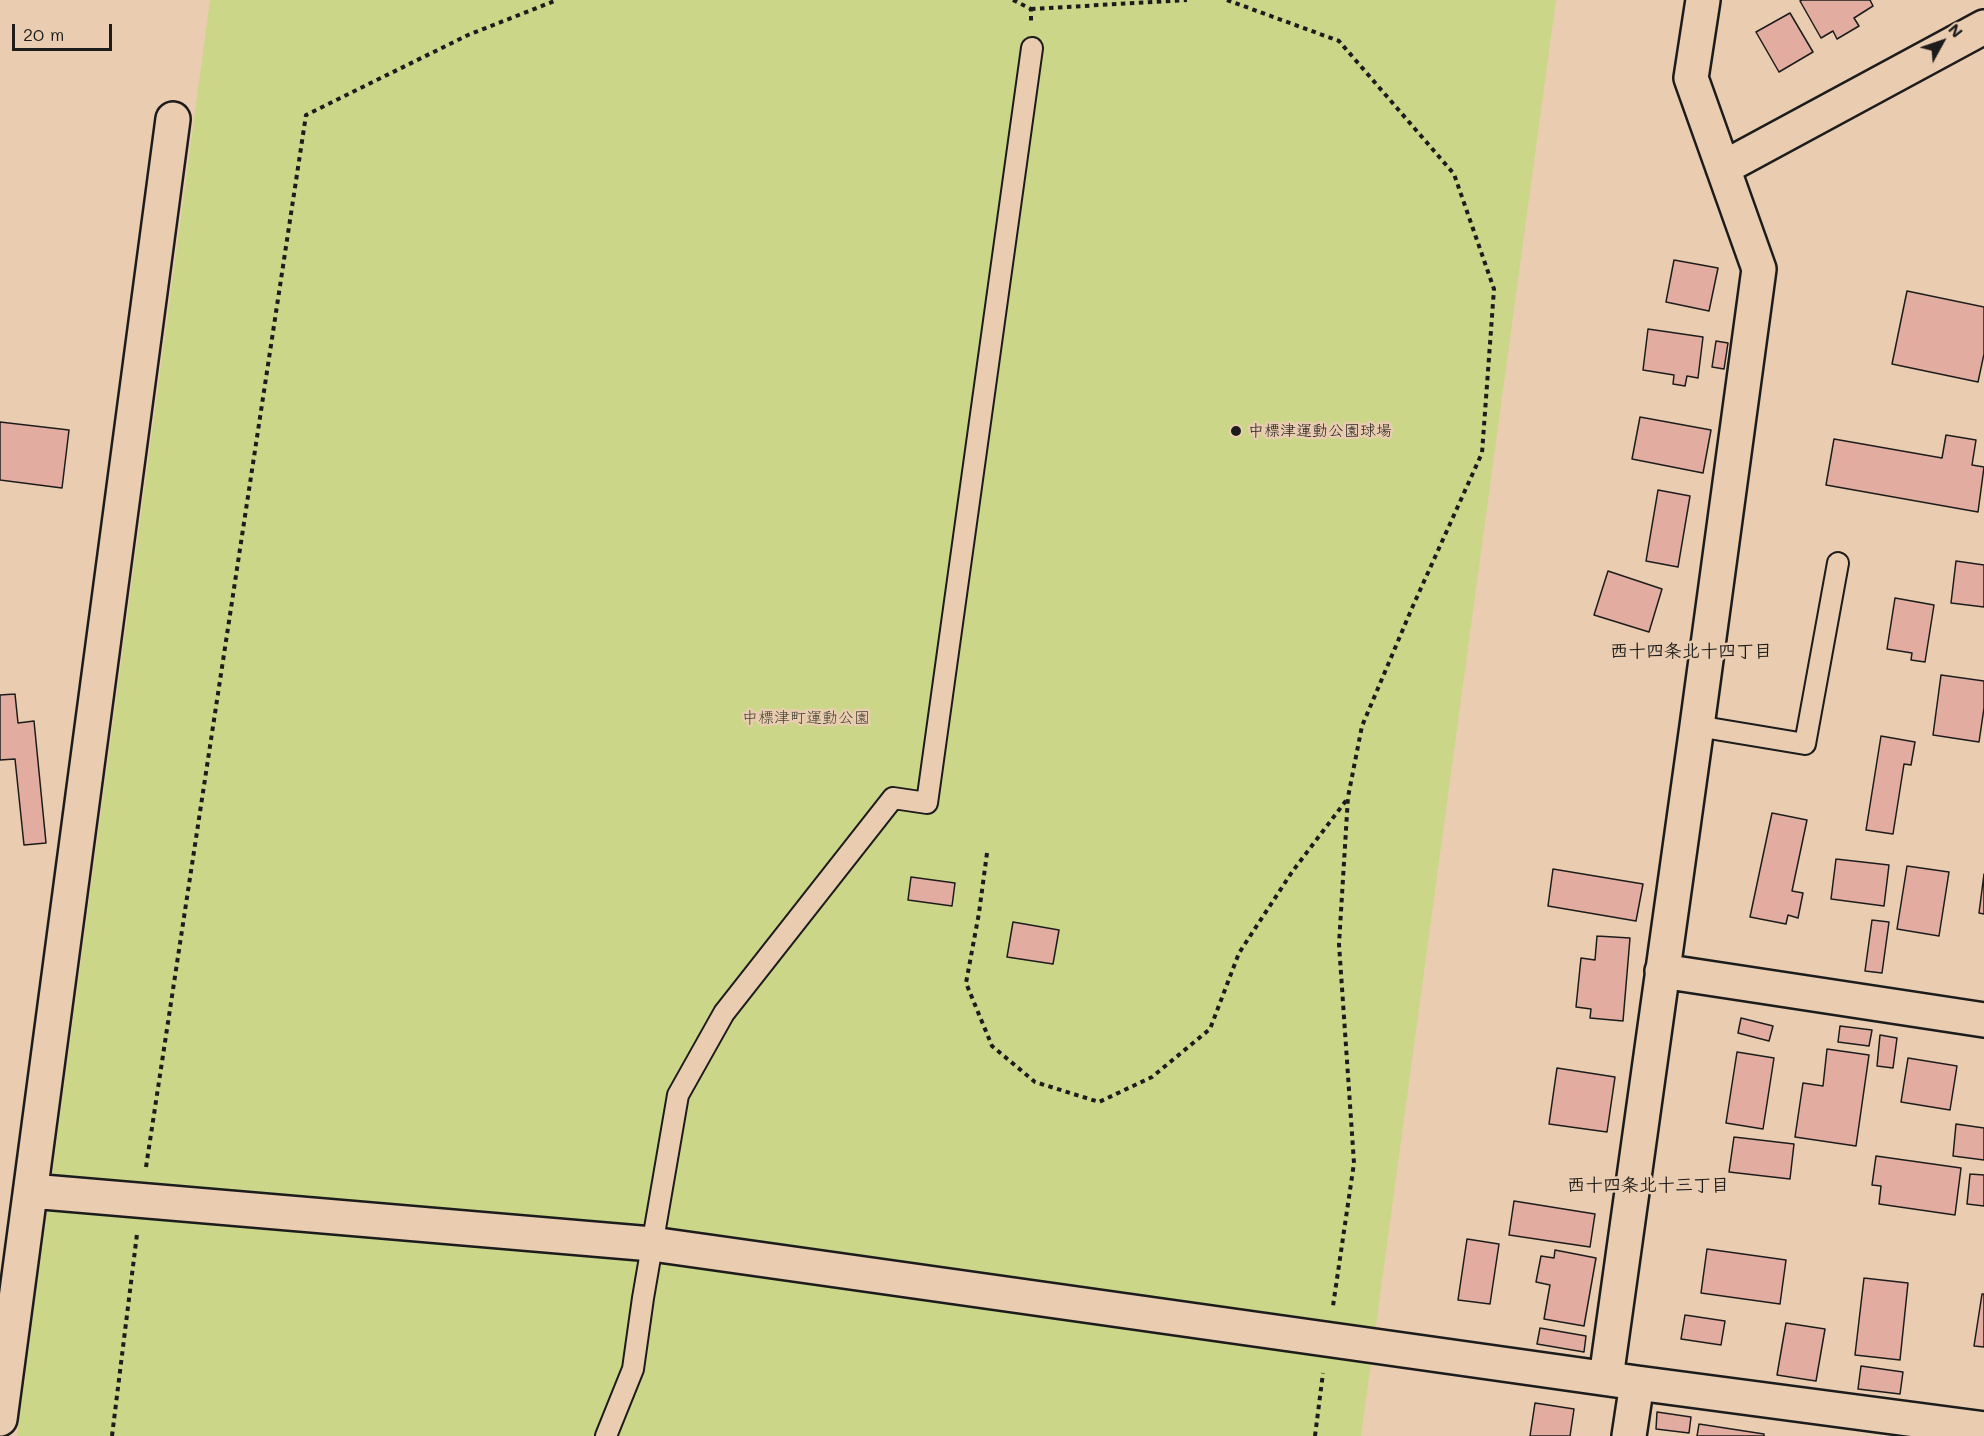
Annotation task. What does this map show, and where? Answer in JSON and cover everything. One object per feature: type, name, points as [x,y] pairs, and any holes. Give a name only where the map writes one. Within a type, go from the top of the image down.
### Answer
[{"type":"street","points":[[1629,1436],[1621,1380],[1662,971],[1759,269],[1691,78],[1703,0]]},
{"type":"street","points":[[1723,168],[1984,27]]},
{"type":"street","points":[[0,1419],[173,119]]},
{"type":"street","points":[[1662,971],[1984,1020]]},
{"type":"street","points":[[31,1191],[652,1244],[1621,1380],[1904,1427],[1984,1429]]},
{"type":"lane","points":[[606,1436],[633,1369],[678,1095],[724,1013],[893,798],[927,803],[1032,48]]},
{"type":"lane","points":[[1697,726],[1805,744],[1838,563]]},
{"type":"path","points":[[112,1436],[141,1201],[306,115],[468,35],[557,0]]},
{"type":"path","points":[[1031,9],[1187,0]]},
{"type":"path","points":[[1227,0],[1339,40],[1454,174],[1494,289],[1482,453],[1362,726],[1348,797],[1339,944],[1354,1163],[1315,1436]]},
{"type":"path","points":[[987,853],[966,983],[992,1046],[1035,1082],[1099,1102],[1152,1077],[1210,1029],[1239,953],[1292,872],[1348,797]]},
{"type":"green space","name":"中標津町運動公園","points":[[210,0],[1556,0],[1361,1436],[17,1436]]},
{"type":"building","points":[[1870,0],[1873,6],[1854,18],[1859,26],[1837,39],[1833,31],[1821,38],[1800,1]]},
{"type":"building","points":[[1790,13],[1813,52],[1779,72],[1756,32]]},
{"type":"building","points":[[1674,260],[1718,268],[1709,311],[1666,302]]},
{"type":"building","points":[[1907,291],[1984,307],[1984,354],[1978,382],[1892,364]]},
{"type":"building","points":[[1648,329],[1703,337],[1698,378],[1687,376],[1685,386],[1673,384],[1674,375],[1643,370]]},
{"type":"building","points":[[1716,341],[1728,343],[1724,369],[1712,367]]},
{"type":"building","points":[[1640,417],[1711,430],[1703,473],[1632,459]]},
{"type":"building","points":[[0,422],[69,430],[62,488],[0,480]]},
{"type":"building","points":[[1946,435],[1976,440],[1972,465],[1984,467],[1978,512],[1826,485],[1834,439],[1942,458]]},
{"type":"building","points":[[1658,490],[1690,496],[1678,567],[1646,561]]},
{"type":"building","points":[[1956,561],[1984,565],[1984,607],[1951,603]]},
{"type":"building","points":[[1608,571],[1662,589],[1649,632],[1594,615]]},
{"type":"building","points":[[1895,598],[1934,605],[1925,662],[1911,660],[1912,653],[1887,649]]},
{"type":"building","points":[[1941,675],[1984,681],[1984,708],[1979,742],[1933,735]]},
{"type":"building","points":[[15,694],[18,723],[34,721],[46,843],[24,845],[15,759],[0,760],[0,695]]},
{"type":"building","points":[[1881,736],[1915,742],[1911,765],[1904,764],[1893,834],[1866,830]]},
{"type":"building","points":[[1772,813],[1807,820],[1792,891],[1803,893],[1798,918],[1788,915],[1786,924],[1750,917]]},
{"type":"building","points":[[1836,859],[1889,865],[1884,906],[1831,899]]},
{"type":"building","points":[[1907,866],[1949,872],[1939,936],[1897,929]]},
{"type":"building","points":[[1553,869],[1643,884],[1636,921],[1548,906]]},
{"type":"building","points":[[1984,874],[1984,914],[1979,913]]},
{"type":"building","points":[[911,877],[955,883],[952,906],[908,900]]},
{"type":"building","points":[[1872,920],[1889,922],[1882,973],[1865,971]]},
{"type":"building","points":[[1013,922],[1059,930],[1053,964],[1007,957]]},
{"type":"building","points":[[1597,936],[1630,938],[1623,1021],[1590,1018],[1591,1009],[1576,1007],[1581,958],[1595,960]]},
{"type":"building","points":[[1741,1018],[1773,1026],[1769,1041],[1738,1033]]},
{"type":"building","points":[[1840,1026],[1872,1030],[1869,1046],[1838,1042]]},
{"type":"building","points":[[1880,1035],[1897,1038],[1893,1068],[1877,1066]]},
{"type":"building","points":[[1827,1049],[1869,1055],[1856,1146],[1795,1137],[1803,1083],[1823,1086]]},
{"type":"building","points":[[1737,1052],[1774,1058],[1763,1129],[1726,1123]]},
{"type":"building","points":[[1908,1058],[1957,1066],[1950,1110],[1901,1102]]},
{"type":"building","points":[[1557,1068],[1615,1077],[1607,1132],[1549,1124]]},
{"type":"building","points":[[1956,1124],[1984,1128],[1984,1160],[1953,1156]]},
{"type":"building","points":[[1734,1137],[1794,1144],[1790,1179],[1729,1172]]},
{"type":"building","points":[[1876,1156],[1961,1168],[1955,1215],[1879,1204],[1881,1186],[1872,1185]]},
{"type":"building","points":[[1970,1174],[1984,1175],[1984,1206],[1967,1204]]},
{"type":"building","points":[[1514,1201],[1595,1214],[1590,1247],[1509,1235]]},
{"type":"building","points":[[1467,1239],[1499,1244],[1490,1304],[1458,1300]]},
{"type":"building","points":[[1707,1249],[1786,1260],[1780,1304],[1701,1293]]},
{"type":"building","points":[[1555,1250],[1596,1258],[1584,1326],[1544,1319],[1550,1285],[1536,1282],[1541,1256],[1554,1258]]},
{"type":"building","points":[[1864,1278],[1908,1283],[1900,1360],[1855,1355]]},
{"type":"building","points":[[1982,1294],[1984,1294],[1984,1347],[1974,1346]]},
{"type":"building","points":[[1685,1315],[1725,1321],[1721,1345],[1681,1339]]},
{"type":"building","points":[[1786,1323],[1825,1329],[1816,1381],[1777,1375]]},
{"type":"building","points":[[1540,1328],[1586,1336],[1584,1352],[1537,1344]]},
{"type":"building","points":[[1861,1366],[1903,1372],[1900,1394],[1858,1389]]},
{"type":"building","points":[[1535,1403],[1574,1409],[1570,1436],[1530,1436]]},
{"type":"building","points":[[1657,1412],[1691,1417],[1689,1433],[1656,1429]]},
{"type":"building","points":[[1699,1424],[1764,1434],[1764,1436],[1697,1436]]},
{"type":"place","name":"中標津運動公園球場","points":[[1236,431]]},
{"type":"district","name":"西十四条北十四丁目","points":[[1691,651]]},
{"type":"district","name":"西十四条北十三丁目","points":[[1648,1185]]}]
